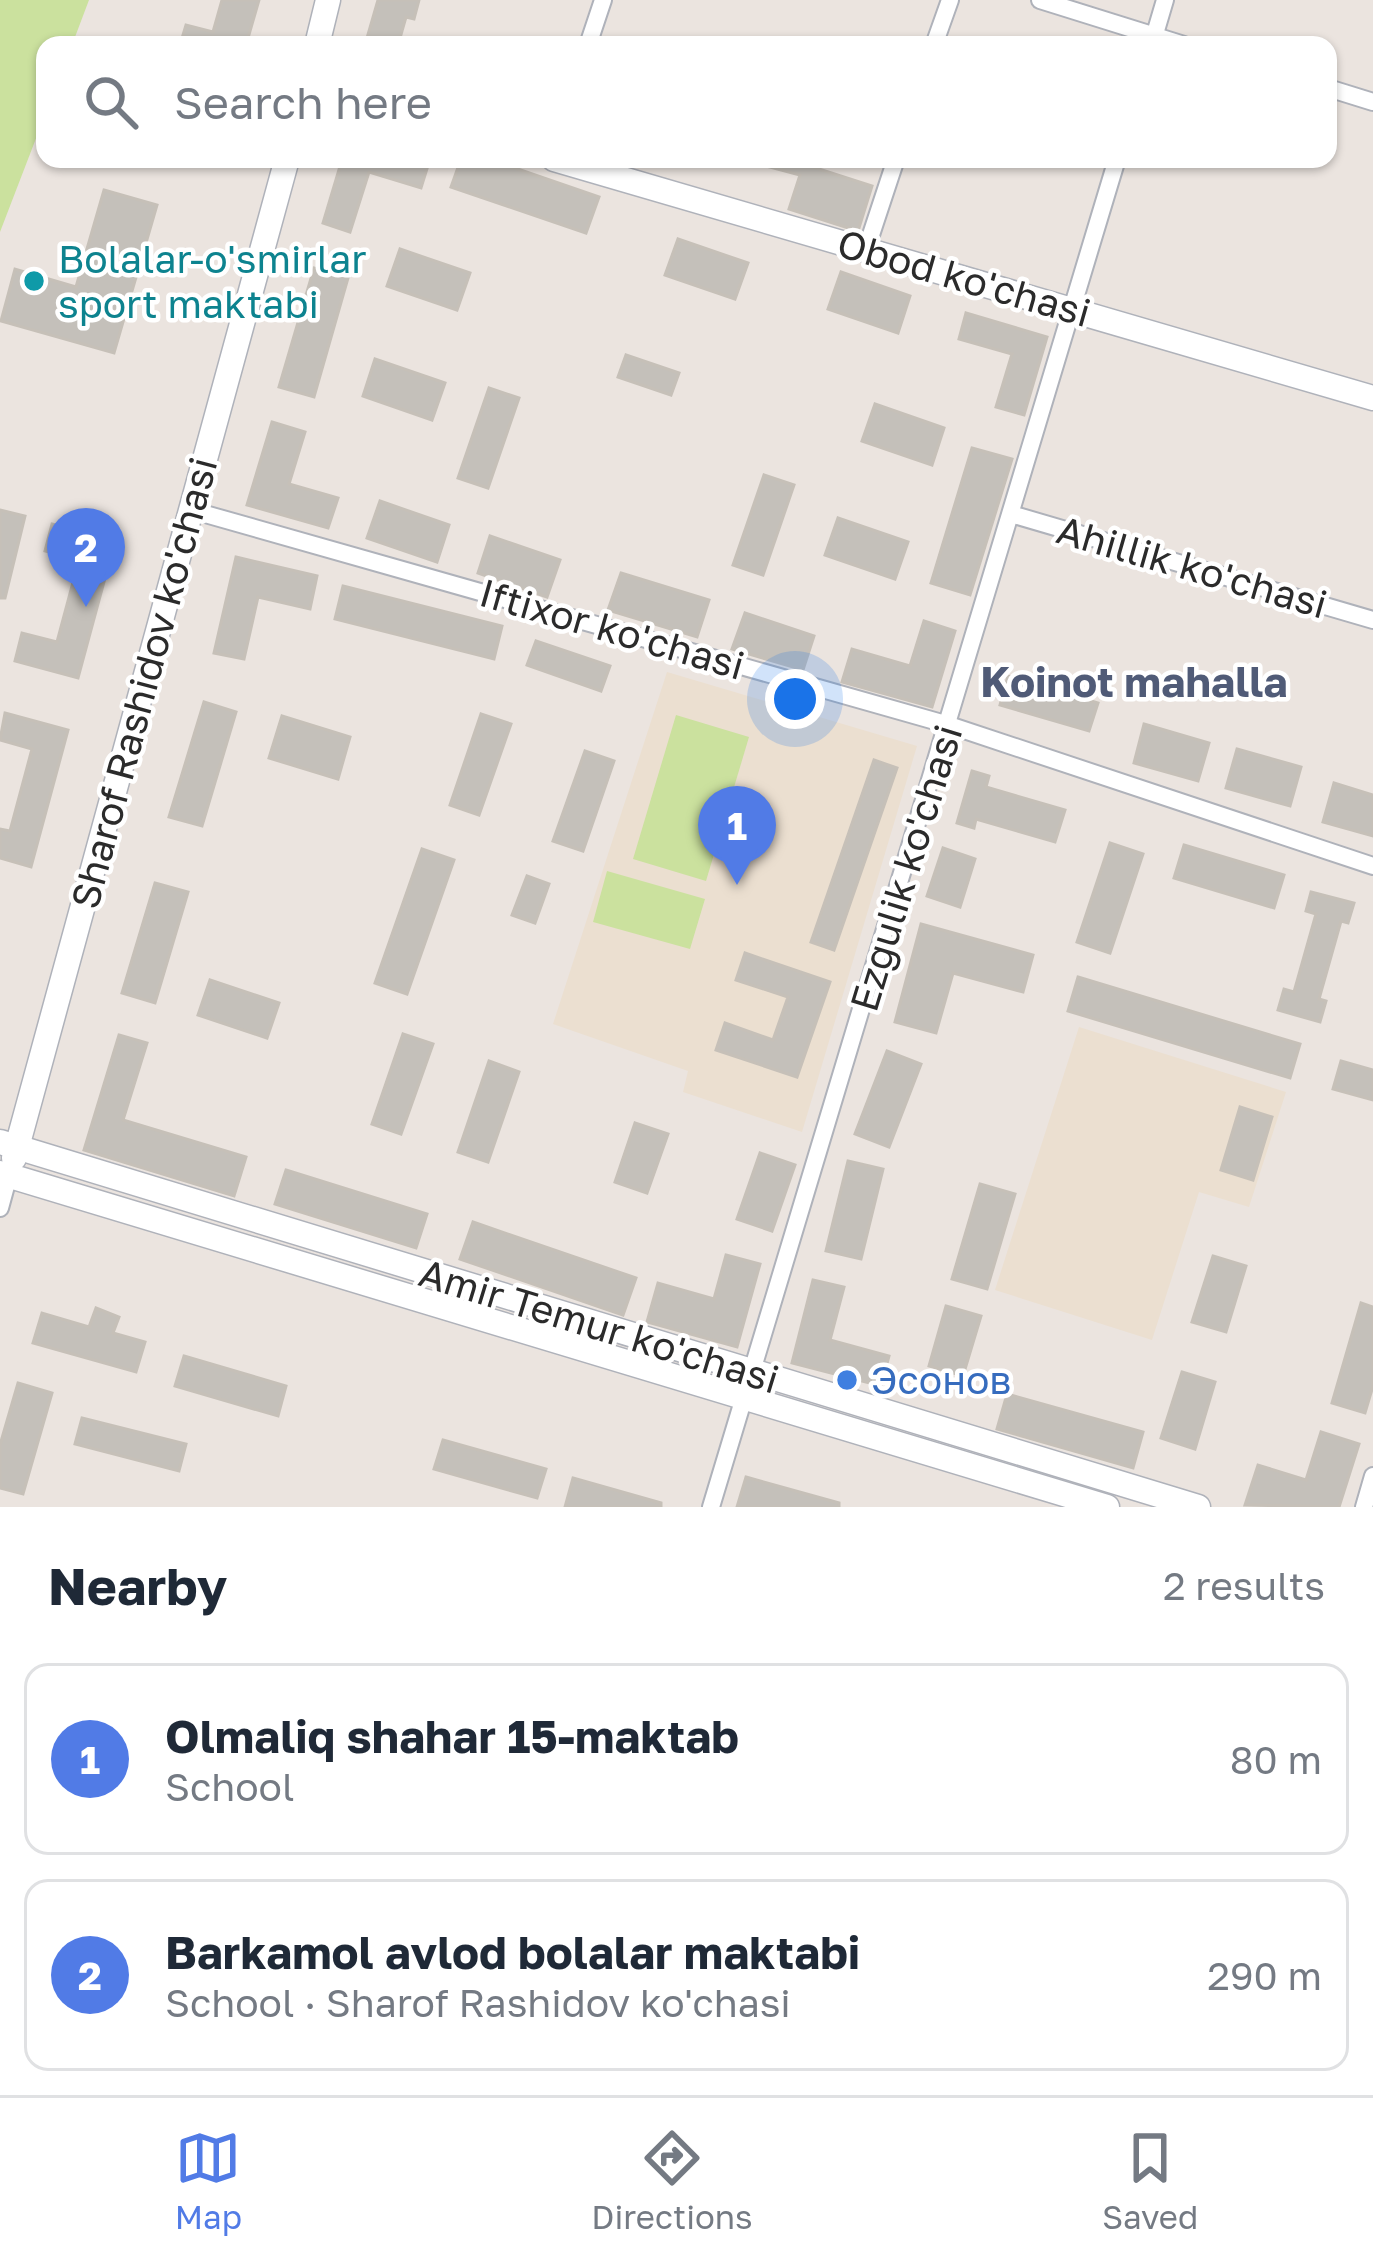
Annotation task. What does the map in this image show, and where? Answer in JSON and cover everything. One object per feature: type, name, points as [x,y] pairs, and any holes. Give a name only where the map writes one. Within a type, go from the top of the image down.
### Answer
[{"type":"main road","points":[[319,36],[328,0]]},
{"type":"main road","name":"Sharof Rashidov ko'chasi","points":[[4,1174],[8,1145],[285,168]]},
{"type":"main road","name":"Obod ko'chasi","points":[[585,168],[1373,398]]},
{"type":"main road","name":"Amir Temur ko'chasi","points":[[8,1145],[750,1385],[1107,1507]]},
{"type":"main road","name":"Amir Temur ko'chasi","points":[[4,1174],[1198,1507]]},
{"type":"street","points":[[591,36],[603,0]]},
{"type":"street","points":[[937,36],[950,0]]},
{"type":"street","points":[[1040,0],[1142,36]]},
{"type":"street","points":[[1154,36],[1165,0]]},
{"type":"street","points":[[1337,91],[1373,102]]},
{"type":"street","points":[[866,250],[893,168]]},
{"type":"street","name":"Ezgulik ko'chasi","points":[[711,1507],[1114,168]]},
{"type":"street","name":"Iftixor ko'chasi","points":[[191,510],[949,725],[1373,866]]},
{"type":"street","name":"Ahillik ko'chasi","points":[[1011,514],[1373,620]]},
{"type":"street","name":"Sharof Rashidov ko'chasi","points":[[0,1208],[4,1174]]},
{"type":"street","points":[[1364,1507],[1373,1476]]},
{"type":"shaded area","points":[[667,672],[917,746],[802,1132],[683,1092],[688,1071],[553,1024]]},
{"type":"shaded area","points":[[1079,1027],[1286,1092],[1249,1207],[1199,1192],[1152,1340],[995,1290]]},
{"type":"green space","points":[[0,0],[89,0],[75,36],[36,36],[36,138],[0,232]]},
{"type":"green space","points":[[676,715],[749,737],[706,881],[633,859]]},
{"type":"green space","points":[[607,871],[705,899],[690,949],[593,922]]},
{"type":"building","points":[[222,0],[259,0],[249,36],[183,36],[186,25],[213,32]]},
{"type":"building","points":[[378,0],[419,0],[414,19],[406,17],[401,36],[368,36]]},
{"type":"building","points":[[340,168],[427,168],[421,188],[369,172],[350,232],[323,223]]},
{"type":"building","points":[[458,168],[515,168],[599,197],[586,233],[451,187]]},
{"type":"building","points":[[774,168],[816,168],[872,186],[858,231],[789,209],[800,175]]},
{"type":"building","name":"Bolalar-o'smirlar sport maktabi","points":[[104,190],[157,205],[114,353],[1,321],[15,269],[76,287]]},
{"type":"building","points":[[678,239],[748,263],[735,299],[665,275]]},
{"type":"building","points":[[400,249],[470,273],[457,310],[387,286]]},
{"type":"building","points":[[314,268],[348,278],[314,397],[279,387]]},
{"type":"building","points":[[841,272],[910,296],[898,333],[828,309]]},
{"type":"building","points":[[966,313],[1047,337],[1024,415],[996,407],[1012,354],[959,339]]},
{"type":"building","points":[[626,355],[679,373],[671,395],[618,377]]},
{"type":"building","points":[[375,359],[445,383],[432,420],[363,396]]},
{"type":"building","points":[[489,388],[519,398],[488,488],[458,478]]},
{"type":"building","points":[[875,404],[944,428],[932,465],[862,441]]},
{"type":"building","points":[[272,422],[305,432],[289,484],[338,498],[328,528],[247,505]]},
{"type":"building","points":[[972,448],[1012,459],[970,595],[931,583]]},
{"type":"building","points":[[764,475],[794,485],[763,575],[733,565]]},
{"type":"building","points":[[380,501],[449,525],[437,562],[367,538]]},
{"type":"building","points":[[0,510],[25,516],[5,598],[0,598]]},
{"type":"building","points":[[838,518],[908,542],[895,579],[825,555]]},
{"type":"building","points":[[52,524],[115,541],[78,678],[15,661],[22,633],[57,642],[79,560],[45,551]]},
{"type":"building","points":[[490,536],[560,560],[547,597],[478,573]]},
{"type":"building","points":[[236,557],[317,576],[310,609],[258,597],[244,659],[214,653]]},
{"type":"building","points":[[621,573],[709,600],[697,637],[608,610]]},
{"type":"building","points":[[343,586],[502,626],[494,659],[335,619]]},
{"type":"building","points":[[745,613],[814,636],[803,670],[732,649]]},
{"type":"building","points":[[924,621],[955,631],[932,707],[842,682],[852,649],[910,666]]},
{"type":"building","points":[[536,641],[610,666],[601,691],[527,665]]},
{"type":"building","points":[[1008,676],[1098,703],[1089,731],[1000,705]]},
{"type":"building","points":[[204,702],[236,712],[202,826],[169,817]]},
{"type":"building","points":[[5,713],[68,730],[31,867],[0,858],[0,829],[10,831],[32,749],[0,740]]},
{"type":"building","points":[[481,714],[511,724],[479,815],[450,805]]},
{"type":"building","points":[[282,716],[350,737],[338,779],[269,758]]},
{"type":"building","points":[[1144,724],[1209,743],[1198,781],[1134,763]]},
{"type":"building","points":[[1237,749],[1301,767],[1290,806],[1226,788]]},
{"type":"building","points":[[585,751],[614,761],[583,851],[553,841]]},
{"type":"building","points":[[874,760],[897,768],[834,950],[811,942]]},
{"type":"building","points":[[972,771],[989,776],[986,787],[1065,810],[1055,842],[976,819],[974,828],[957,823]]},
{"type":"building","points":[[1334,783],[1373,795],[1373,836],[1323,822]]},
{"type":"building","points":[[1110,843],[1143,854],[1110,953],[1077,942]]},
{"type":"building","points":[[1184,845],[1284,875],[1274,908],[1174,878]]},
{"type":"building","points":[[943,848],[975,859],[960,907],[927,896]]},
{"type":"building","points":[[422,849],[454,860],[407,994],[375,983]]},
{"type":"building","points":[[527,876],[549,884],[535,923],[512,915]]},
{"type":"building","points":[[155,883],[188,892],[155,1003],[122,993]]},
{"type":"building","points":[[1311,892],[1354,903],[1348,923],[1341,921],[1319,999],[1326,1001],[1320,1022],[1278,1010],[1284,989],[1294,992],[1316,914],[1306,911]]},
{"type":"building","points":[[921,924],[1033,955],[1023,992],[953,973],[936,1033],[895,1022]]},
{"type":"building","points":[[745,953],[830,982],[797,1077],[716,1050],[725,1023],[773,1040],[788,997],[736,980]]},
{"type":"building","points":[[1078,977],[1300,1044],[1290,1078],[1068,1011]]},
{"type":"building","points":[[210,980],[279,1003],[267,1038],[198,1015]]},
{"type":"building","points":[[403,1034],[433,1044],[401,1134],[372,1124]]},
{"type":"building","points":[[119,1035],[147,1043],[123,1120],[246,1157],[234,1196],[84,1150]]},
{"type":"building","points":[[887,1051],[921,1064],[889,1147],[855,1134]]},
{"type":"building","points":[[489,1061],[519,1072],[488,1162],[458,1152]]},
{"type":"building","points":[[1341,1061],[1373,1070],[1373,1100],[1333,1089]]},
{"type":"building","points":[[1240,1107],[1272,1117],[1253,1180],[1221,1170]]},
{"type":"building","points":[[635,1123],[668,1134],[647,1193],[615,1182]]},
{"type":"building","points":[[760,1153],[795,1165],[772,1231],[737,1219]]},
{"type":"building","points":[[848,1161],[883,1169],[861,1259],[826,1251]]},
{"type":"building","points":[[286,1170],[427,1214],[416,1248],[275,1204]]},
{"type":"building","points":[[980,1184],[1015,1194],[987,1289],[952,1279]]},
{"type":"building","points":[[473,1222],[636,1278],[623,1315],[460,1259]]},
{"type":"building","points":[[726,1255],[760,1264],[737,1347],[647,1322],[658,1283],[714,1299]]},
{"type":"building","points":[[1213,1256],[1246,1266],[1226,1332],[1192,1322]]},
{"type":"building","points":[[813,1280],[844,1287],[830,1340],[889,1356],[881,1386],[792,1363]]},
{"type":"building","points":[[1361,1303],[1373,1307],[1373,1386],[1365,1413],[1332,1403]]},
{"type":"building","points":[[946,1306],[981,1316],[963,1376],[929,1366]]},
{"type":"building","points":[[96,1308],[119,1317],[113,1333],[145,1342],[136,1372],[33,1343],[42,1313],[89,1327]]},
{"type":"building","points":[[184,1356],[286,1386],[278,1416],[175,1386]]},
{"type":"building","points":[[1182,1372],[1215,1382],[1195,1449],[1161,1438]]},
{"type":"building","points":[[18,1383],[52,1393],[23,1494],[0,1488],[0,1445]]},
{"type":"building","points":[[1007,1394],[1143,1432],[1133,1468],[997,1429]]},
{"type":"building","points":[[82,1418],[186,1444],[179,1471],[75,1444]]},
{"type":"building","points":[[1321,1432],[1359,1444],[1339,1507],[1245,1505],[1258,1465],[1306,1480]]},
{"type":"building","points":[[443,1440],[546,1469],[537,1498],[434,1469]]},
{"type":"building","points":[[746,1477],[839,1503],[839,1507],[737,1507]]},
{"type":"building","points":[[573,1478],[661,1503],[661,1507],[565,1507]]},
{"type":"place","name":"Bolalar-o'smirlar sport maktabi","points":[[34,281]]},
{"type":"place","name":"Barkamol avlod bolalar maktabi","points":[[86,607]]},
{"type":"place","name":"Olmaliq shahar 15-maktab","points":[[737,885]]},
{"type":"place","name":"Эсонов","points":[[847,1380]]},
{"type":"district","name":"Koinot mahalla","points":[[1134,682]]}]
